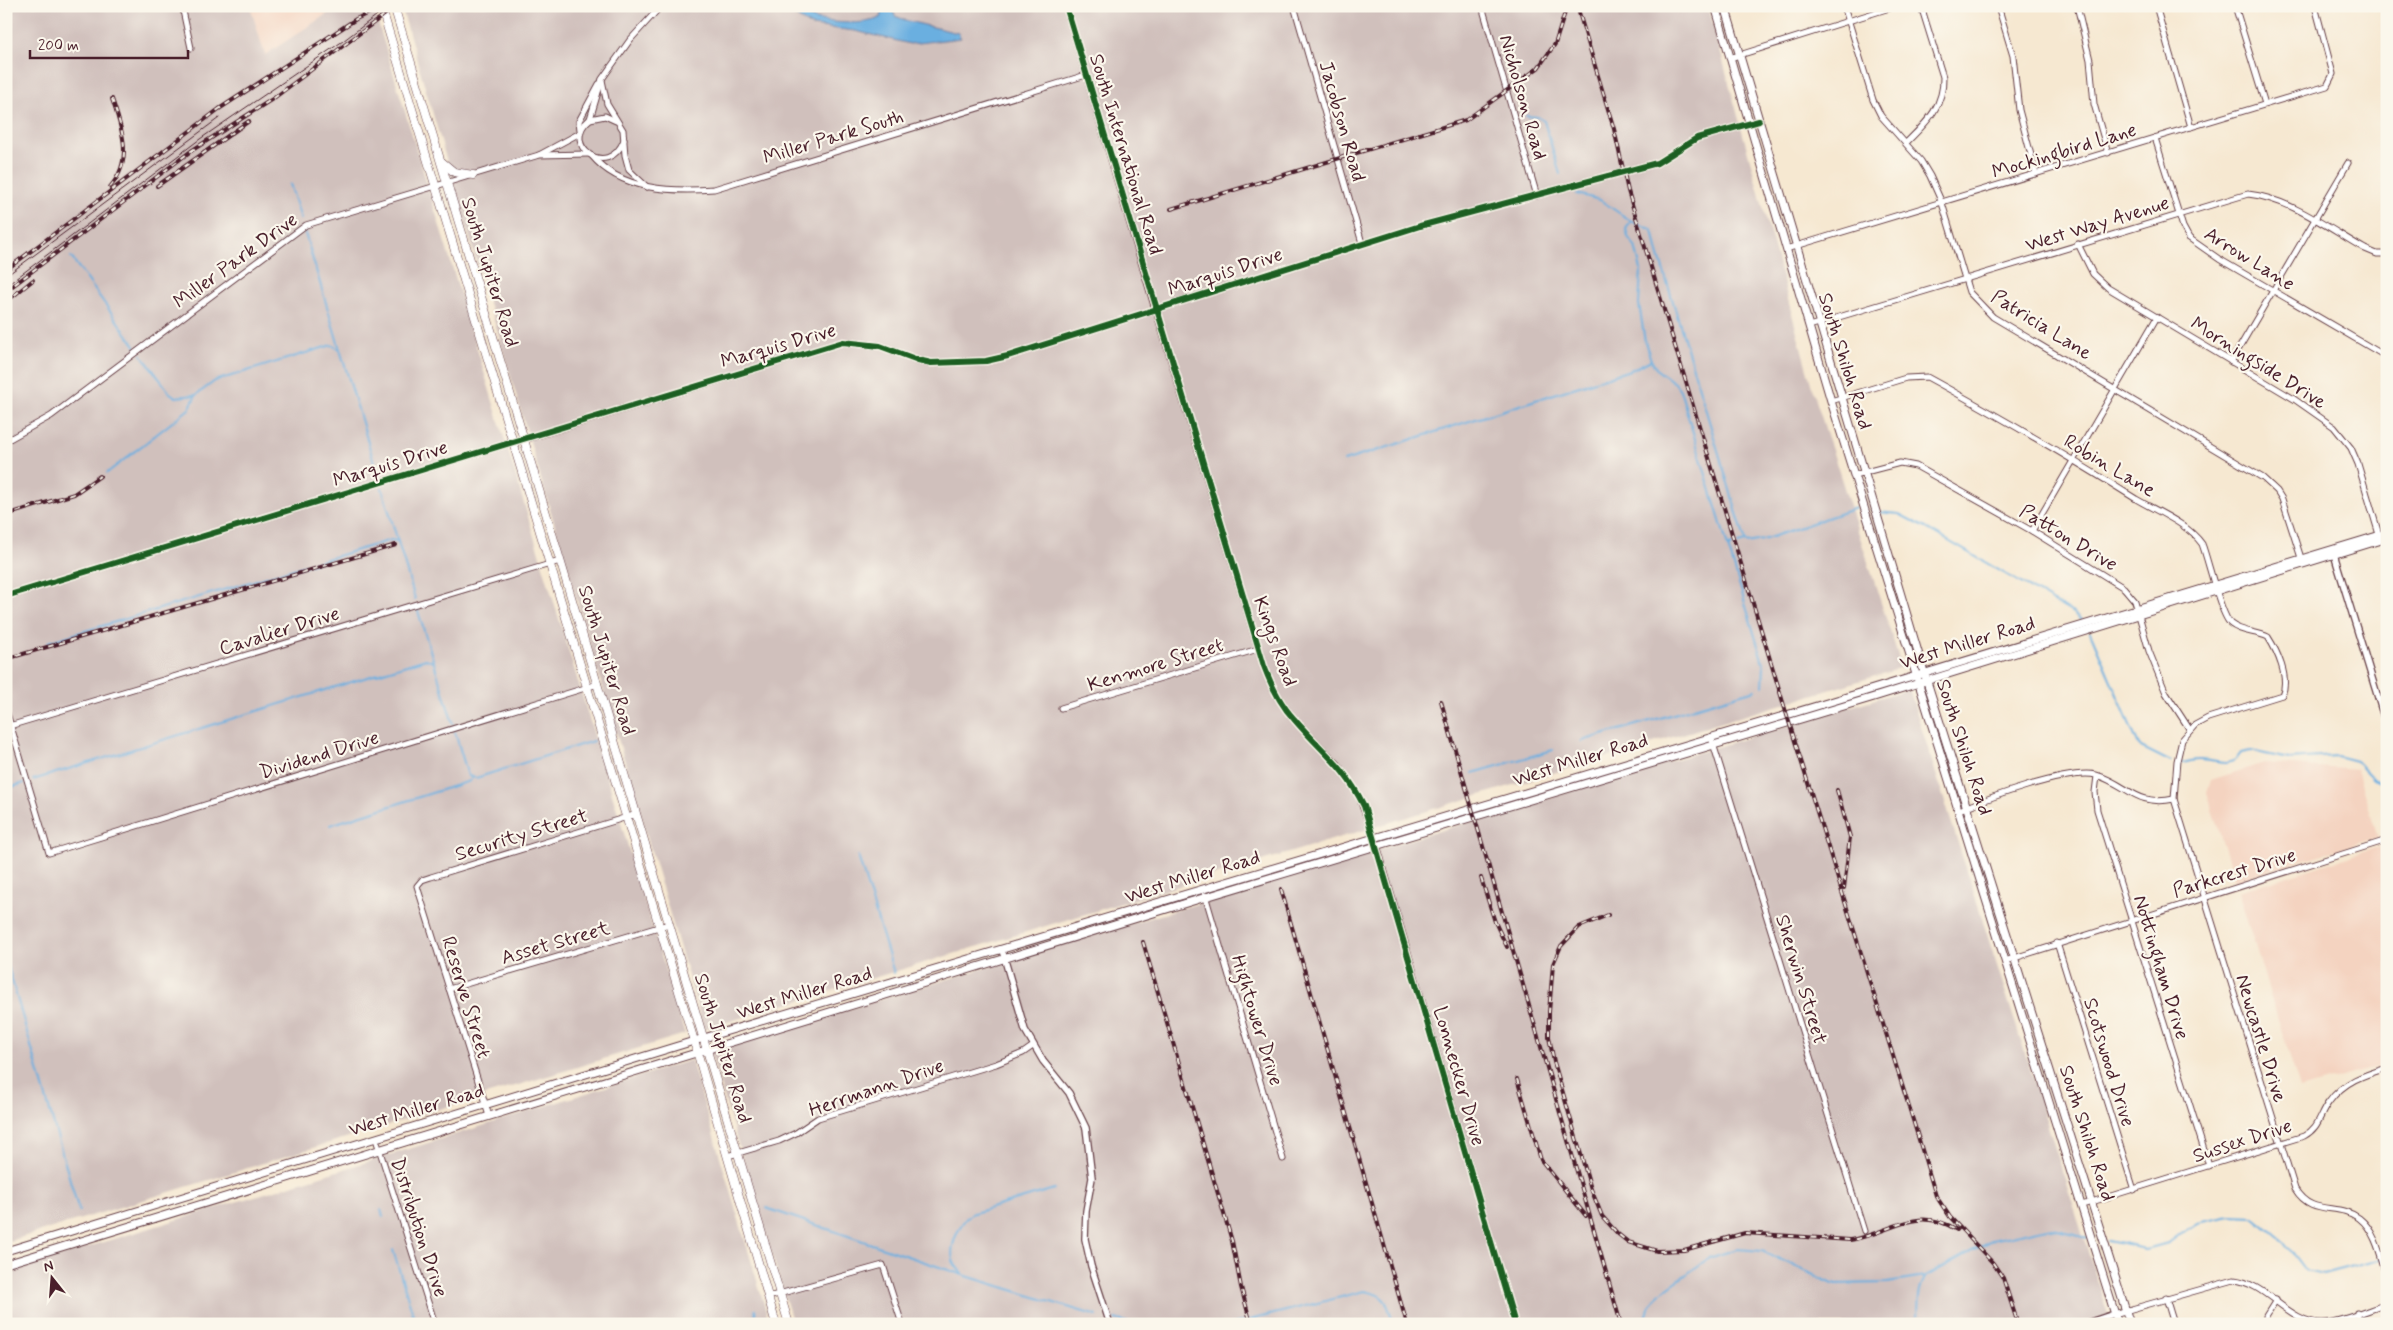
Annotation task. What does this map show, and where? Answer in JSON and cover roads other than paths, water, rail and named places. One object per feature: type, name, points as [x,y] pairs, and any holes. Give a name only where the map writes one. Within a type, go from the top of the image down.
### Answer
[{"type":"main road","name":"South Jupiter Road","points":[[381,6],[694,1041],[776,1324]]},
{"type":"main road","name":"South Jupiter Road","points":[[394,6],[789,1324]]},
{"type":"main road","name":"South Shiloh Road","points":[[1715,6],[1831,401],[2118,1324]]},
{"type":"main road","name":"South Shiloh Road","points":[[1725,6],[1840,398],[1924,672],[2130,1324]]},
{"type":"main road","points":[[405,83],[416,80]]},
{"type":"main road","points":[[441,161],[454,172],[473,175]]},
{"type":"main road","points":[[475,314],[485,311]]},
{"type":"main road","name":"West Miller Road","points":[[6,1264],[1004,959],[1374,838],[1916,674],[2138,611],[2383,536]]},
{"type":"main road","name":"West Miller Road","points":[[6,1251],[694,1041],[1002,950],[1377,847],[1927,681],[2138,611]]},
{"type":"main road","points":[[568,628],[580,625]]},
{"type":"main road","points":[[606,752],[617,748]]},
{"type":"main road","points":[[563,1081],[566,1092]]},
{"type":"main road","points":[[158,1205],[161,1216]]},
{"type":"main road","points":[[64,1233],[66,1246]]},
{"type":"street","points":[[182,6],[191,48]]},
{"type":"street","points":[[590,155],[581,143],[578,120],[602,79],[630,40],[662,6]]},
{"type":"street","name":"South International Road","points":[[1066,6],[1156,311]]},
{"type":"street","name":"Jacobson Road","points":[[1294,6],[1362,243]]},
{"type":"street","name":"Nicholson Road","points":[[1482,6],[1538,196]]},
{"type":"street","name":"Patricia Lane","points":[[1844,6],[1873,100],[1881,116],[1925,167],[1942,203],[1969,292],[1992,317],[2115,389],[2272,486],[2286,510],[2302,561]]},
{"type":"street","points":[[1730,58],[1896,6]]},
{"type":"street","points":[[1906,143],[1938,109],[1943,88],[1943,77],[1921,6]]},
{"type":"street","points":[[1998,6],[2013,56],[2018,110],[2036,174]]},
{"type":"street","points":[[2077,6],[2090,60],[2094,104],[2108,153]]},
{"type":"street","points":[[2156,6],[2191,127]]},
{"type":"street","points":[[2235,6],[2265,104]]},
{"type":"street","name":"Mockingbird Lane","points":[[1786,248],[1942,203],[2327,86],[2333,74],[2314,6]]},
{"type":"street","name":"Miller Park South","points":[[590,155],[597,162],[634,185],[675,190],[714,189],[1086,75]]},
{"type":"street","points":[[590,119],[602,79]]},
{"type":"street","points":[[602,79],[607,104],[623,130],[628,170],[648,187]]},
{"type":"street","points":[[539,155],[580,133],[585,123],[590,119],[605,116],[618,122]]},
{"type":"street","name":"Marquis Drive","points":[[6,596],[843,342],[867,343],[880,346],[931,363],[986,361],[1052,344],[1362,243],[1657,163],[1698,138],[1759,121]]},
{"type":"street","name":"Arrow Lane","points":[[2155,138],[2178,214],[2189,238],[2219,259],[2387,357]]},
{"type":"street","points":[[539,155],[590,155],[601,158],[612,156],[621,147],[624,140]]},
{"type":"street","name":"Miller Park Drive","points":[[6,440],[51,416],[306,225],[539,155]]},
{"type":"street","points":[[2231,362],[2348,163]]},
{"type":"street","name":"West Way Avenue","points":[[1809,326],[2248,194],[2270,196],[2365,249],[2387,254]]},
{"type":"street","name":"Morningside Drive","points":[[2078,244],[2093,274],[2108,288],[2310,409],[2334,427],[2352,448],[2383,536]]},
{"type":"street","name":"Kings Road","points":[[1156,311],[1258,649],[1273,689],[1288,712],[1338,764],[1357,792],[1374,838]]},
{"type":"street","points":[[2032,531],[2157,317]]},
{"type":"street","name":"Robin Lane","points":[[1831,401],[1906,378],[1927,377],[2073,460],[2175,521],[2197,537],[2204,549],[2230,624],[2245,631],[2268,637],[2275,648],[2284,676],[2285,690],[2278,698],[2208,718],[2190,730]]},
{"type":"street","name":"Patton Drive","points":[[1854,474],[1900,463],[1916,466],[2032,531],[2124,588],[2130,593],[2138,611],[2166,693],[2190,730]]},
{"type":"street","points":[[2333,552],[2387,727]]},
{"type":"street","name":"Cavalier Drive","points":[[9,727],[560,561]]},
{"type":"street","name":"Kenmore Street","points":[[1061,708],[1258,649]]},
{"type":"street","name":"Dividend Drive","points":[[9,727],[49,853],[598,684]]},
{"type":"street","points":[[6,710],[9,727]]},
{"type":"street","name":"Newcastle Drive","points":[[2190,730],[2182,740],[2177,761],[2174,799],[2280,1144],[2299,1196],[2307,1203],[2318,1208],[2338,1210],[2359,1218],[2370,1230],[2387,1277]]},
{"type":"street","name":"Sherwin Street","points":[[1711,737],[1712,746],[1864,1231]]},
{"type":"street","points":[[1959,810],[2072,774],[2097,776],[2142,799],[2158,802],[2174,799]]},
{"type":"street","name":"Nottingham Drive","points":[[2097,776],[2095,792],[2097,810],[2208,1166]]},
{"type":"street","name":"Security Street","points":[[418,886],[422,880],[431,877],[637,814]]},
{"type":"street","name":"Lonnecker Drive","points":[[1374,838],[1515,1324]]},
{"type":"street","name":"Parkcrest Drive","points":[[2005,960],[2387,840]]},
{"type":"street","name":"Reserve Street","points":[[418,886],[489,1116]]},
{"type":"street","name":"Hightower Drive","points":[[1204,893],[1283,1159]]},
{"type":"street","name":"Asset Street","points":[[449,989],[669,924]]},
{"type":"street","name":"Scotswood Drive","points":[[2057,943],[2134,1190]]},
{"type":"street","points":[[1002,950],[1025,1030],[1033,1046],[1069,1092],[1086,1128],[1092,1178],[1086,1211],[1085,1239],[1090,1266],[1110,1324]]},
{"type":"street","name":"Herrmann Drive","points":[[728,1156],[779,1141],[818,1118],[996,1064],[1023,1053],[1033,1046]]},
{"type":"street","name":"Sussex Drive","points":[[2082,1205],[2280,1144],[2314,1130],[2329,1102],[2352,1080],[2387,1068]]},
{"type":"street","name":"Distribution Drive","points":[[376,1139],[435,1324]]},
{"type":"street","points":[[768,1296],[883,1265],[902,1324]]},
{"type":"street","points":[[2084,1324],[2166,1298],[2234,1280],[2244,1281],[2294,1313],[2323,1323],[2387,1304]]},
{"type":"street","points":[[2166,1298],[2174,1324]]},
{"type":"street","points":[[2266,1324],[2266,1316],[2276,1300]]},
{"type":"street","points":[[2357,1313],[2360,1324]]},
{"type":"water","points":[[779,6],[793,7],[816,19],[850,23],[877,19],[882,16],[881,6],[891,6],[895,16],[958,33],[961,38],[910,44],[855,31],[811,26]]},
{"type":"waterway","points":[[1526,116],[1538,117],[1544,121],[1560,174]]},
{"type":"waterway","points":[[290,184],[301,219]]},
{"type":"waterway","points":[[1577,194],[1600,200],[1631,221],[1651,229],[1654,234],[1746,543],[1763,540],[1856,508]]},
{"type":"waterway","points":[[1631,221],[1626,229],[1628,237],[1635,246],[1641,270],[1639,304],[1645,342],[1651,360],[1657,370],[1675,383],[1680,390],[1728,547]]},
{"type":"waterway","points":[[304,230],[379,479]]},
{"type":"waterway","points":[[71,257],[136,347]]},
{"type":"waterway","points":[[141,354],[170,393],[176,397],[196,395],[215,381],[332,345],[340,350]]},
{"type":"waterway","points":[[1344,461],[1633,369],[1651,360]]},
{"type":"waterway","points":[[107,473],[189,409],[195,397]]},
{"type":"waterway","points":[[382,488],[415,599]]},
{"type":"waterway","points":[[1878,512],[1899,514],[1926,528],[2073,613],[2084,622]]},
{"type":"waterway","points":[[48,642],[391,540],[398,541]]},
{"type":"waterway","points":[[1738,544],[1745,542]]},
{"type":"waterway","points":[[1732,545],[1728,547],[1764,666],[1763,686]]},
{"type":"waterway","points":[[417,608],[453,724]]},
{"type":"waterway","points":[[2090,632],[2139,746],[2171,762]]},
{"type":"waterway","points":[[33,780],[426,659],[433,662]]},
{"type":"waterway","points":[[1582,741],[1755,690]]},
{"type":"waterway","points":[[455,732],[468,776],[476,778],[593,741]]},
{"type":"waterway","points":[[1473,773],[1553,750]]},
{"type":"waterway","points":[[2183,763],[2198,760],[2227,763],[2232,762],[2241,753],[2251,751],[2289,759],[2337,756],[2356,761],[2373,779],[2387,785]]},
{"type":"waterway","points":[[330,825],[470,781],[472,778]]},
{"type":"waterway","points":[[6,789],[24,783]]},
{"type":"waterway","points":[[858,856],[894,973]]},
{"type":"waterway","points":[[6,960],[79,1211]]},
{"type":"waterway","points":[[962,1273],[956,1267],[952,1254],[956,1235],[971,1214],[1054,1189]]},
{"type":"waterway","points":[[766,1208],[963,1275],[1097,1316]]},
{"type":"waterway","points":[[381,1210],[383,1216]]},
{"type":"waterway","points":[[2108,1241],[2146,1249],[2168,1243],[2198,1223],[2230,1216],[2254,1217],[2284,1242],[2305,1270],[2324,1274],[2387,1257]]},
{"type":"waterway","points":[[1645,1324],[1649,1308],[1659,1294],[1709,1258],[1737,1249],[1762,1251],[1833,1284],[1887,1283],[1925,1277],[1992,1240],[2047,1228],[2088,1237]]},
{"type":"waterway","points":[[393,1250],[416,1324]]},
{"type":"waterway","points":[[1918,1324],[1919,1295],[1925,1278]]},
{"type":"waterway","points":[[1234,1324],[1365,1291],[1382,1298],[1388,1306],[1393,1324]]},
{"type":"waterway","points":[[755,1309],[757,1324]]},
{"type":"waterway","points":[[1115,1319],[1132,1324]]},
{"type":"tram line","points":[[6,286],[200,139],[343,41],[389,6]]},
{"type":"tram line","points":[[6,276],[219,118]]},
{"type":"railway","points":[[6,270],[219,109],[356,19],[383,6]]},
{"type":"railway","points":[[6,291],[191,151],[274,98],[396,6]]},
{"type":"railway","points":[[1171,209],[1466,120],[1538,68],[1555,44],[1567,6]]},
{"type":"railway","points":[[1577,6],[1614,129],[1628,191],[1789,722],[1936,1196],[1950,1217],[1993,1263],[2003,1278],[2018,1324]]},
{"type":"railway","points":[[110,187],[122,166],[124,155],[122,133],[112,99]]},
{"type":"railway","points":[[157,186],[249,121]]},
{"type":"railway","points":[[6,302],[33,280]]},
{"type":"railway","points":[[6,515],[74,494],[100,476]]},
{"type":"railway","points":[[6,659],[396,545]]},
{"type":"railway","points":[[1441,701],[1621,1324]]},
{"type":"railway","points":[[1837,790],[1850,837],[1844,888]]},
{"type":"railway","points":[[1481,878],[1495,922],[1507,947]]},
{"type":"railway","points":[[1281,889],[1407,1324]]},
{"type":"railway","points":[[1608,915],[1579,927],[1561,946],[1553,964],[1549,1037],[1554,1062],[1591,1189],[1602,1216],[1618,1234],[1628,1242],[1657,1251],[1684,1250],[1745,1233],[1850,1240],[1916,1220],[1942,1223],[1957,1230]]},
{"type":"railway","points":[[1143,942],[1232,1241],[1251,1324]]},
{"type":"railway","points":[[1517,1079],[1541,1160],[1586,1216]]}]
